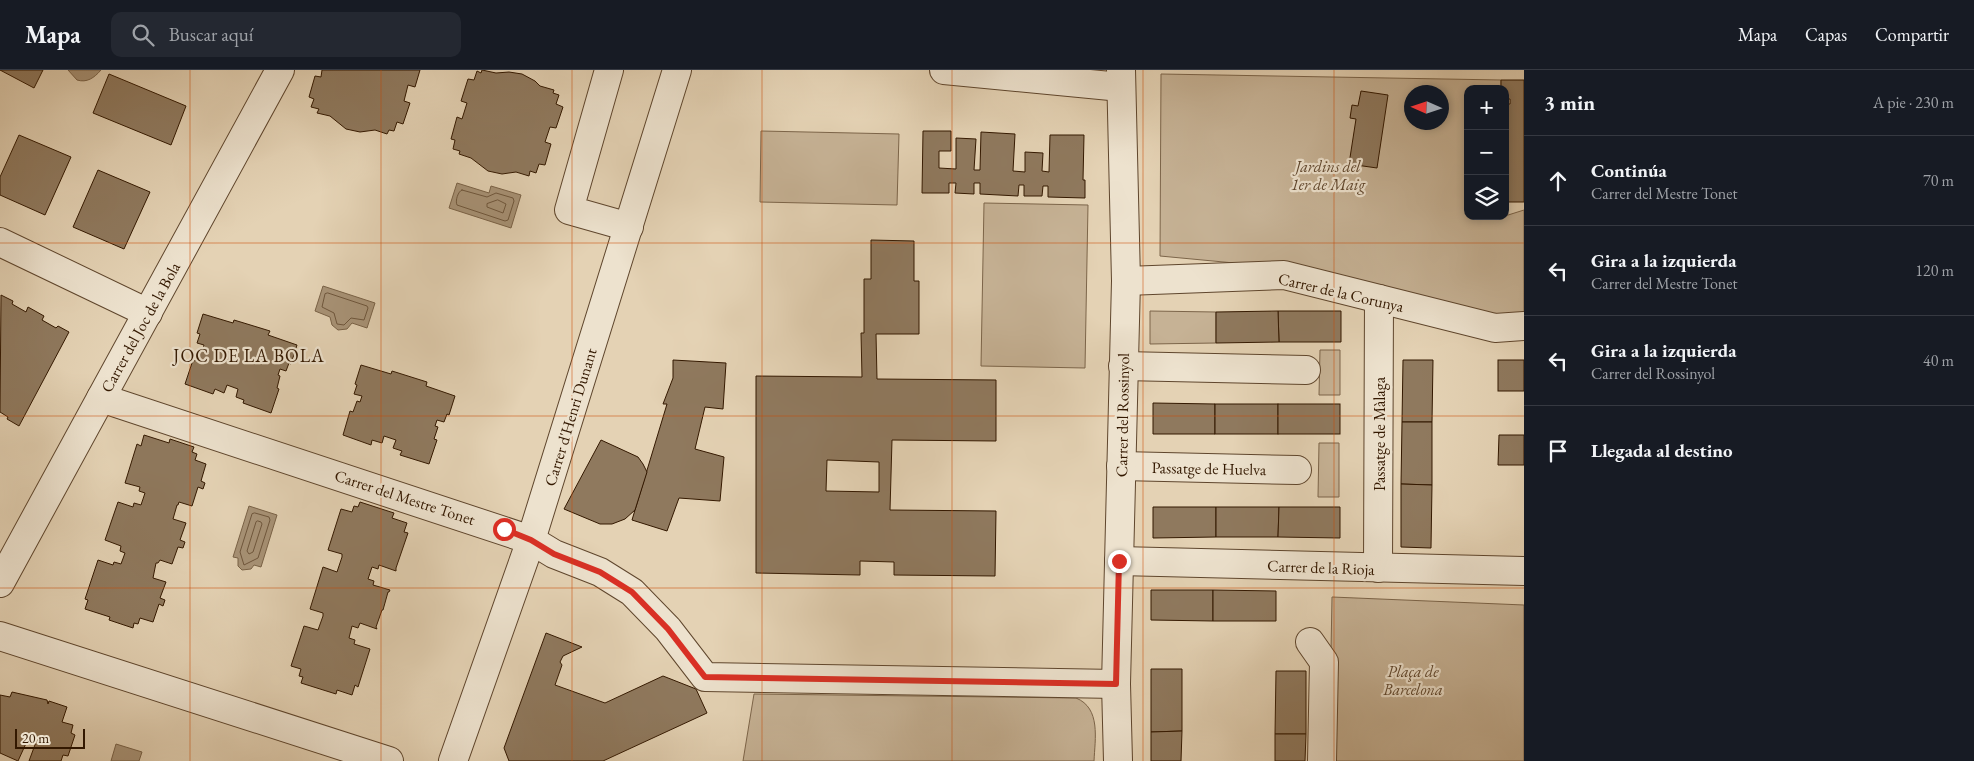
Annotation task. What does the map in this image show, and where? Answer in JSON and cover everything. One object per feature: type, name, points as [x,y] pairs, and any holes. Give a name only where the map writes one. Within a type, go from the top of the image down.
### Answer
[{"type":"street","name":"Carrer del Joc de la Bola","points":[[0,583],[280,70]]},
{"type":"street","points":[[609,70],[569,210],[629,227]]},
{"type":"street","name":"Carrer d'Henri Dunant","points":[[453,761],[531,540],[677,70]]},
{"type":"street","points":[[944,70],[1121,79]]},
{"type":"street","name":"Carrer del Rossinyol","points":[[1118,761],[1116,684],[1126,281],[1121,79]]},
{"type":"street","points":[[0,242],[148,312]]},
{"type":"street","name":"Carrer de la Corunya","points":[[1126,281],[1284,276],[1495,328],[1524,326]]},
{"type":"street","name":"Passatge de Màlaga","points":[[1378,568],[1379,299]]},
{"type":"street","points":[[1124,366],[1306,370]]},
{"type":"street","name":"Carrer del Mestre Tonet","points":[[101,398],[531,540],[554,554],[600,572],[632,592],[668,629],[705,677],[1116,684]]},
{"type":"street","name":"Passatge de Huelva","points":[[1121,466],[1297,470]]},
{"type":"street","name":"Carrer de la Rioja","points":[[1119,561],[1524,571]]},
{"type":"street","points":[[0,636],[389,761]]},
{"type":"street","points":[[1310,642],[1324,662],[1322,761]]},
{"type":"green space","name":"Jardins del 1er de Maig","points":[[1161,74],[1501,80],[1501,85],[1464,85],[1464,220],[1509,220],[1509,215],[1524,210],[1524,314],[1481,316],[1298,269],[1160,256]]},
{"type":"green space","points":[[761,131],[899,134],[897,205],[760,202]]},
{"type":"green space","points":[[984,203],[1088,205],[1085,368],[981,366]]},
{"type":"green space","points":[[1150,311],[1216,312],[1216,343],[1150,344]]},
{"type":"green space","points":[[1320,350],[1340,350],[1340,395],[1319,395]]},
{"type":"green space","points":[[1319,443],[1339,443],[1339,497],[1318,497]]},
{"type":"green space","name":"Plaça de Barcelona","points":[[1332,597],[1524,605],[1524,761],[1329,761]]},
{"type":"green space","points":[[754,694],[1076,698],[1090,709],[1093,717],[1095,725],[1094,761],[743,761]]},
{"type":"water","points":[[68,70],[101,70],[93,77],[84,81],[77,80]]},
{"type":"water","points":[[457,183],[489,193],[491,186],[521,195],[511,228],[449,208]]},
{"type":"water","points":[[323,286],[375,303],[367,328],[352,323],[347,329],[338,330],[332,325],[330,317],[315,311]]},
{"type":"water","points":[[249,506],[277,515],[261,567],[254,565],[251,569],[242,570],[238,566],[238,558],[233,557]]},
{"type":"water","points":[[116,744],[142,752],[139,761],[111,761]]},
{"type":"building","points":[[0,70],[43,70],[34,88]]},
{"type":"building","points":[[322,70],[420,70],[415,87],[408,85],[404,101],[410,103],[403,124],[397,122],[394,131],[389,130],[387,134],[375,130],[360,132],[346,129],[330,116],[317,113],[319,109],[311,107],[314,99],[309,97],[315,76],[321,77]]},
{"type":"building","points":[[482,70],[496,73],[522,74],[540,86],[554,90],[553,93],[559,95],[556,104],[563,107],[556,128],[550,127],[545,142],[551,144],[545,165],[539,164],[536,173],[530,171],[529,176],[516,172],[502,174],[488,171],[471,158],[459,154],[460,151],[453,149],[455,140],[451,139],[457,117],[462,119],[467,103],[461,101],[468,79],[474,80],[477,71],[481,73]]},
{"type":"building","points":[[109,74],[186,106],[171,145],[93,113]]},
{"type":"building","points":[[1501,80],[1524,80],[1524,202],[1509,202],[1510,99],[1509,85],[1501,85]]},
{"type":"building","points":[[1361,91],[1388,95],[1377,168],[1349,164],[1356,119],[1350,118],[1352,105],[1358,106]]},
{"type":"building","points":[[923,131],[951,131],[951,151],[939,151],[939,168],[956,169],[956,138],[976,139],[974,170],[980,170],[981,132],[1015,134],[1013,171],[1025,172],[1025,152],[1043,153],[1042,171],[1049,172],[1050,135],[1084,135],[1083,180],[1085,180],[1085,198],[1048,197],[1048,186],[1043,186],[1042,196],[1024,196],[1024,185],[1019,185],[1018,196],[980,194],[980,183],[974,183],[974,194],[955,193],[956,183],[949,183],[949,193],[922,193]]},
{"type":"building","points":[[19,135],[71,157],[45,215],[0,195],[0,177]]},
{"type":"building","points":[[98,170],[150,192],[124,249],[73,227]]},
{"type":"building","points":[[871,240],[914,241],[914,281],[919,281],[919,334],[876,334],[877,379],[996,380],[996,441],[892,440],[890,510],[996,511],[995,576],[894,575],[894,562],[860,561],[860,575],[756,573],[756,376],[862,377],[861,333],[864,333],[864,279],[871,279]],"holes":[[[827,460],[879,462],[879,492],[826,491]]]},
{"type":"building","points":[[1,295],[13,301],[12,304],[26,312],[28,307],[44,316],[42,320],[56,328],[58,326],[69,332],[19,426],[0,412]]},
{"type":"building","points":[[1278,311],[1341,311],[1341,342],[1279,342]]},
{"type":"building","points":[[1278,311],[1279,342],[1216,343],[1216,312]]},
{"type":"building","points":[[203,314],[233,323],[234,320],[270,331],[268,335],[297,345],[291,364],[289,363],[286,371],[280,369],[277,388],[279,389],[271,413],[243,403],[244,400],[236,397],[238,389],[227,385],[224,393],[215,389],[213,394],[185,384],[193,360],[195,361],[199,350],[202,351],[204,345],[197,343],[200,334],[197,333]]},
{"type":"building","points":[[673,360],[726,363],[723,409],[705,407],[695,449],[724,457],[720,501],[679,498],[667,531],[632,520],[667,404],[663,404],[673,378]]},
{"type":"building","points":[[1403,360],[1433,360],[1432,422],[1402,422]]},
{"type":"building","points":[[1498,360],[1524,360],[1524,391],[1498,391]]},
{"type":"building","points":[[361,365],[391,374],[392,371],[427,382],[426,386],[455,396],[449,415],[447,414],[444,422],[437,420],[435,426],[438,427],[434,439],[437,440],[429,464],[400,455],[402,451],[393,448],[396,440],[384,436],[382,443],[372,440],[371,445],[343,435],[350,411],[353,412],[357,401],[360,402],[362,396],[354,394]]},
{"type":"building","points":[[1153,403],[1215,404],[1215,434],[1153,434]]},
{"type":"building","points":[[1215,404],[1278,404],[1278,434],[1215,434]]},
{"type":"building","points":[[1278,404],[1340,404],[1340,434],[1278,434]]},
{"type":"building","points":[[1402,422],[1432,422],[1432,485],[1401,484]]},
{"type":"building","points":[[144,435],[169,443],[170,439],[194,447],[192,452],[197,454],[195,460],[206,464],[201,481],[205,483],[203,489],[198,487],[192,506],[179,502],[177,505],[173,519],[186,523],[180,540],[185,542],[183,548],[178,547],[172,564],[160,560],[156,563],[153,578],[166,582],[160,598],[165,600],[163,606],[159,604],[153,622],[140,618],[138,624],[134,623],[133,628],[109,620],[110,617],[85,609],[88,600],[85,599],[98,560],[113,565],[114,562],[121,564],[125,553],[120,551],[121,546],[105,540],[118,502],[133,507],[134,503],[141,505],[145,493],[139,491],[140,487],[125,483],[137,444],[141,446]]},
{"type":"building","points":[[1499,435],[1524,435],[1524,465],[1498,465]]},
{"type":"building","points":[[601,440],[638,457],[647,472],[635,510],[625,519],[612,524],[600,524],[564,509]]},
{"type":"building","points":[[1401,484],[1432,485],[1431,548],[1401,547]]},
{"type":"building","points":[[360,502],[394,513],[392,518],[407,523],[404,532],[408,533],[396,571],[379,565],[378,569],[372,567],[368,579],[374,581],[373,585],[390,590],[376,627],[377,629],[360,623],[358,628],[352,626],[349,638],[355,640],[354,644],[370,649],[358,687],[355,685],[352,695],[337,690],[336,694],[301,683],[303,677],[299,676],[301,669],[291,666],[304,626],[318,630],[323,616],[323,613],[310,609],[323,567],[337,572],[342,557],[342,554],[328,550],[341,509],[352,512],[354,506],[358,507]]},
{"type":"building","points":[[1153,507],[1216,507],[1216,537],[1153,538]]},
{"type":"building","points":[[1216,507],[1279,507],[1278,537],[1216,537]]},
{"type":"building","points":[[1279,507],[1340,507],[1340,538],[1278,537]]},
{"type":"building","points":[[1151,590],[1213,590],[1213,621],[1151,620]]},
{"type":"building","points":[[1213,590],[1276,591],[1276,621],[1213,621]]},
{"type":"building","points":[[546,633],[582,647],[563,656],[555,685],[605,703],[663,676],[696,689],[707,713],[603,761],[509,761],[504,748]]},
{"type":"building","points":[[1151,669],[1182,669],[1182,731],[1151,732]]},
{"type":"building","points":[[1276,671],[1306,671],[1306,734],[1275,734]]},
{"type":"building","points":[[12,692],[47,700],[48,704],[49,701],[67,707],[62,722],[73,725],[71,733],[75,735],[68,756],[63,755],[61,761],[29,761],[36,742],[28,739],[18,761],[0,753],[0,695],[10,697]]},
{"type":"building","points":[[1182,731],[1181,761],[1151,761],[1151,732]]},
{"type":"building","points":[[1275,734],[1306,734],[1305,761],[1275,761]]},
{"type":"district","name":"JOC DE LA BOLA","points":[[249,356]]},
{"type":"route","points":[[504,529],[531,540],[554,554],[600,572],[632,592],[668,629],[705,677],[1116,684],[1119,561]]}]
